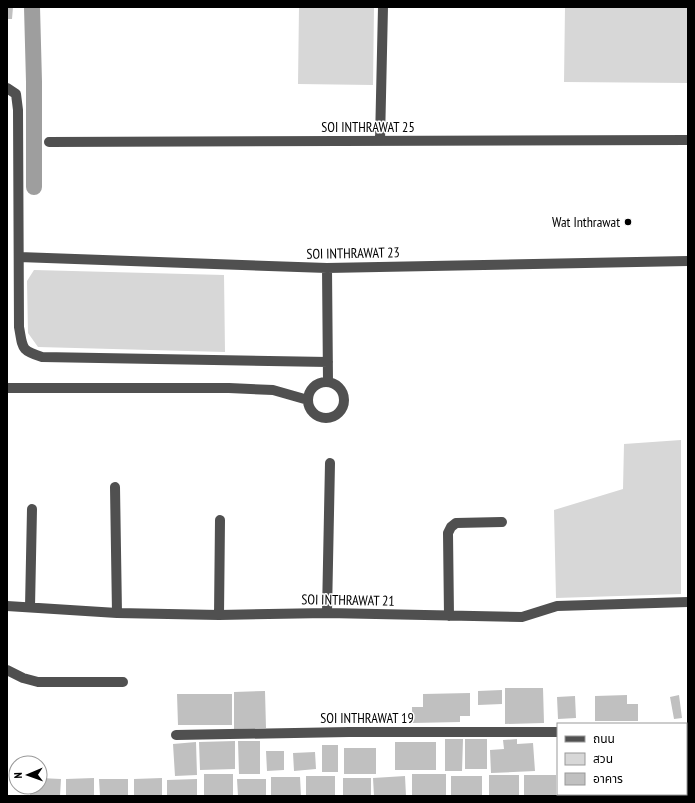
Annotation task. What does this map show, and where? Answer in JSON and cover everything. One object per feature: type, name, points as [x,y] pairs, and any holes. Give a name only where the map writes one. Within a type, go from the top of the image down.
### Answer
[{"type":"street","points":[[380,141],[383,7]]},
{"type":"street","points":[[7,88],[16,94],[18,110],[19,327],[23,348],[28,353],[42,357],[328,362]]},
{"type":"street","name":"SOI INTHRAWAT 25","points":[[49,142],[688,140]]},
{"type":"street","name":"SOI INTHRAWAT 23","points":[[19,257],[327,268],[688,261]]},
{"type":"street","points":[[327,268],[328,382]]},
{"type":"street","points":[[328,382],[334,383],[339,387],[344,397],[344,404],[338,414],[333,417],[321,418],[311,411],[308,406],[309,394],[316,384],[328,382]]},
{"type":"street","points":[[7,388],[229,388],[273,390],[308,400]]},
{"type":"street","points":[[327,613],[330,463]]},
{"type":"street","points":[[115,487],[117,613]]},
{"type":"street","points":[[30,607],[32,510]]},
{"type":"street","points":[[219,615],[220,520]]},
{"type":"street","points":[[449,616],[448,533],[451,526],[456,523],[502,522]]},
{"type":"street","name":"SOI INTHRAWAT 21","points":[[7,606],[117,613],[219,615],[327,613],[522,617],[557,606],[688,602]]},
{"type":"street","points":[[7,670],[23,678],[38,682],[123,682]]},
{"type":"street","name":"SOI INTHRAWAT 19","points":[[176,735],[349,732],[557,732]]},
{"type":"green space","points":[[299,7],[374,7],[373,85],[298,84]]},
{"type":"green space","points":[[565,7],[688,7],[688,83],[564,82]]},
{"type":"green space","points":[[34,270],[224,275],[225,352],[38,347],[28,333],[27,281]]},
{"type":"green space","points":[[681,440],[681,594],[556,598],[554,510],[623,489],[624,444]]},
{"type":"building","points":[[7,7],[13,7],[12,19],[7,19]]},
{"type":"building","points":[[505,688],[543,688],[544,723],[505,724]]},
{"type":"building","points":[[502,690],[502,704],[478,705],[478,691]]},
{"type":"building","points":[[265,691],[266,728],[234,729],[234,692]]},
{"type":"building","points":[[470,693],[470,716],[460,716],[460,722],[412,723],[412,707],[423,707],[423,694]]},
{"type":"building","points":[[177,694],[232,694],[232,725],[178,725]]},
{"type":"building","points":[[627,695],[627,704],[638,704],[638,721],[595,721],[595,696]]},
{"type":"building","points":[[679,695],[682,718],[674,719],[670,697]]},
{"type":"building","points":[[575,696],[576,718],[558,719],[557,697]]},
{"type":"building","points":[[445,739],[463,739],[462,771],[445,771]]},
{"type":"building","points":[[465,739],[487,739],[487,769],[465,769]]},
{"type":"building","points":[[517,739],[517,744],[533,743],[535,771],[491,773],[490,750],[504,749],[503,740]]},
{"type":"building","points":[[235,741],[235,769],[200,770],[199,742]]},
{"type":"building","points":[[238,741],[260,741],[260,774],[239,774]]},
{"type":"building","points":[[196,742],[197,775],[175,776],[173,744]]},
{"type":"building","points":[[395,742],[436,742],[436,770],[395,770]]},
{"type":"building","points":[[322,745],[338,745],[338,772],[322,772]]},
{"type":"building","points":[[344,748],[376,748],[376,774],[344,774]]},
{"type":"building","points":[[266,751],[284,751],[284,770],[267,771]]},
{"type":"building","points":[[315,752],[316,769],[294,771],[293,753]]},
{"type":"building","points":[[204,774],[233,774],[233,796],[204,796]]},
{"type":"building","points":[[412,774],[446,774],[446,796],[412,796]]},
{"type":"building","points":[[489,775],[519,775],[519,796],[489,796]]},
{"type":"building","points":[[524,775],[556,775],[556,796],[524,796]]},
{"type":"building","points":[[306,776],[335,776],[335,796],[306,796]]},
{"type":"building","points":[[405,776],[406,796],[374,796],[373,778]]},
{"type":"building","points":[[451,776],[482,776],[482,796],[451,796]]},
{"type":"building","points":[[271,777],[300,777],[301,796],[271,796]]},
{"type":"building","points":[[48,778],[61,779],[60,796],[30,796],[48,795]]},
{"type":"building","points":[[94,778],[94,796],[66,796],[66,779]]},
{"type":"building","points":[[162,778],[162,796],[134,796],[134,779]]},
{"type":"building","points":[[343,778],[371,778],[371,796],[343,796]]},
{"type":"building","points":[[99,779],[128,779],[128,796],[100,796]]},
{"type":"building","points":[[197,779],[197,796],[167,796],[167,780]]},
{"type":"building","points":[[237,779],[266,779],[266,796],[238,796]]},
{"type":"waterway","points":[[32,7],[34,187]]},
{"type":"place","name":"Wat Inthrawat","points":[[628,222]]}]
